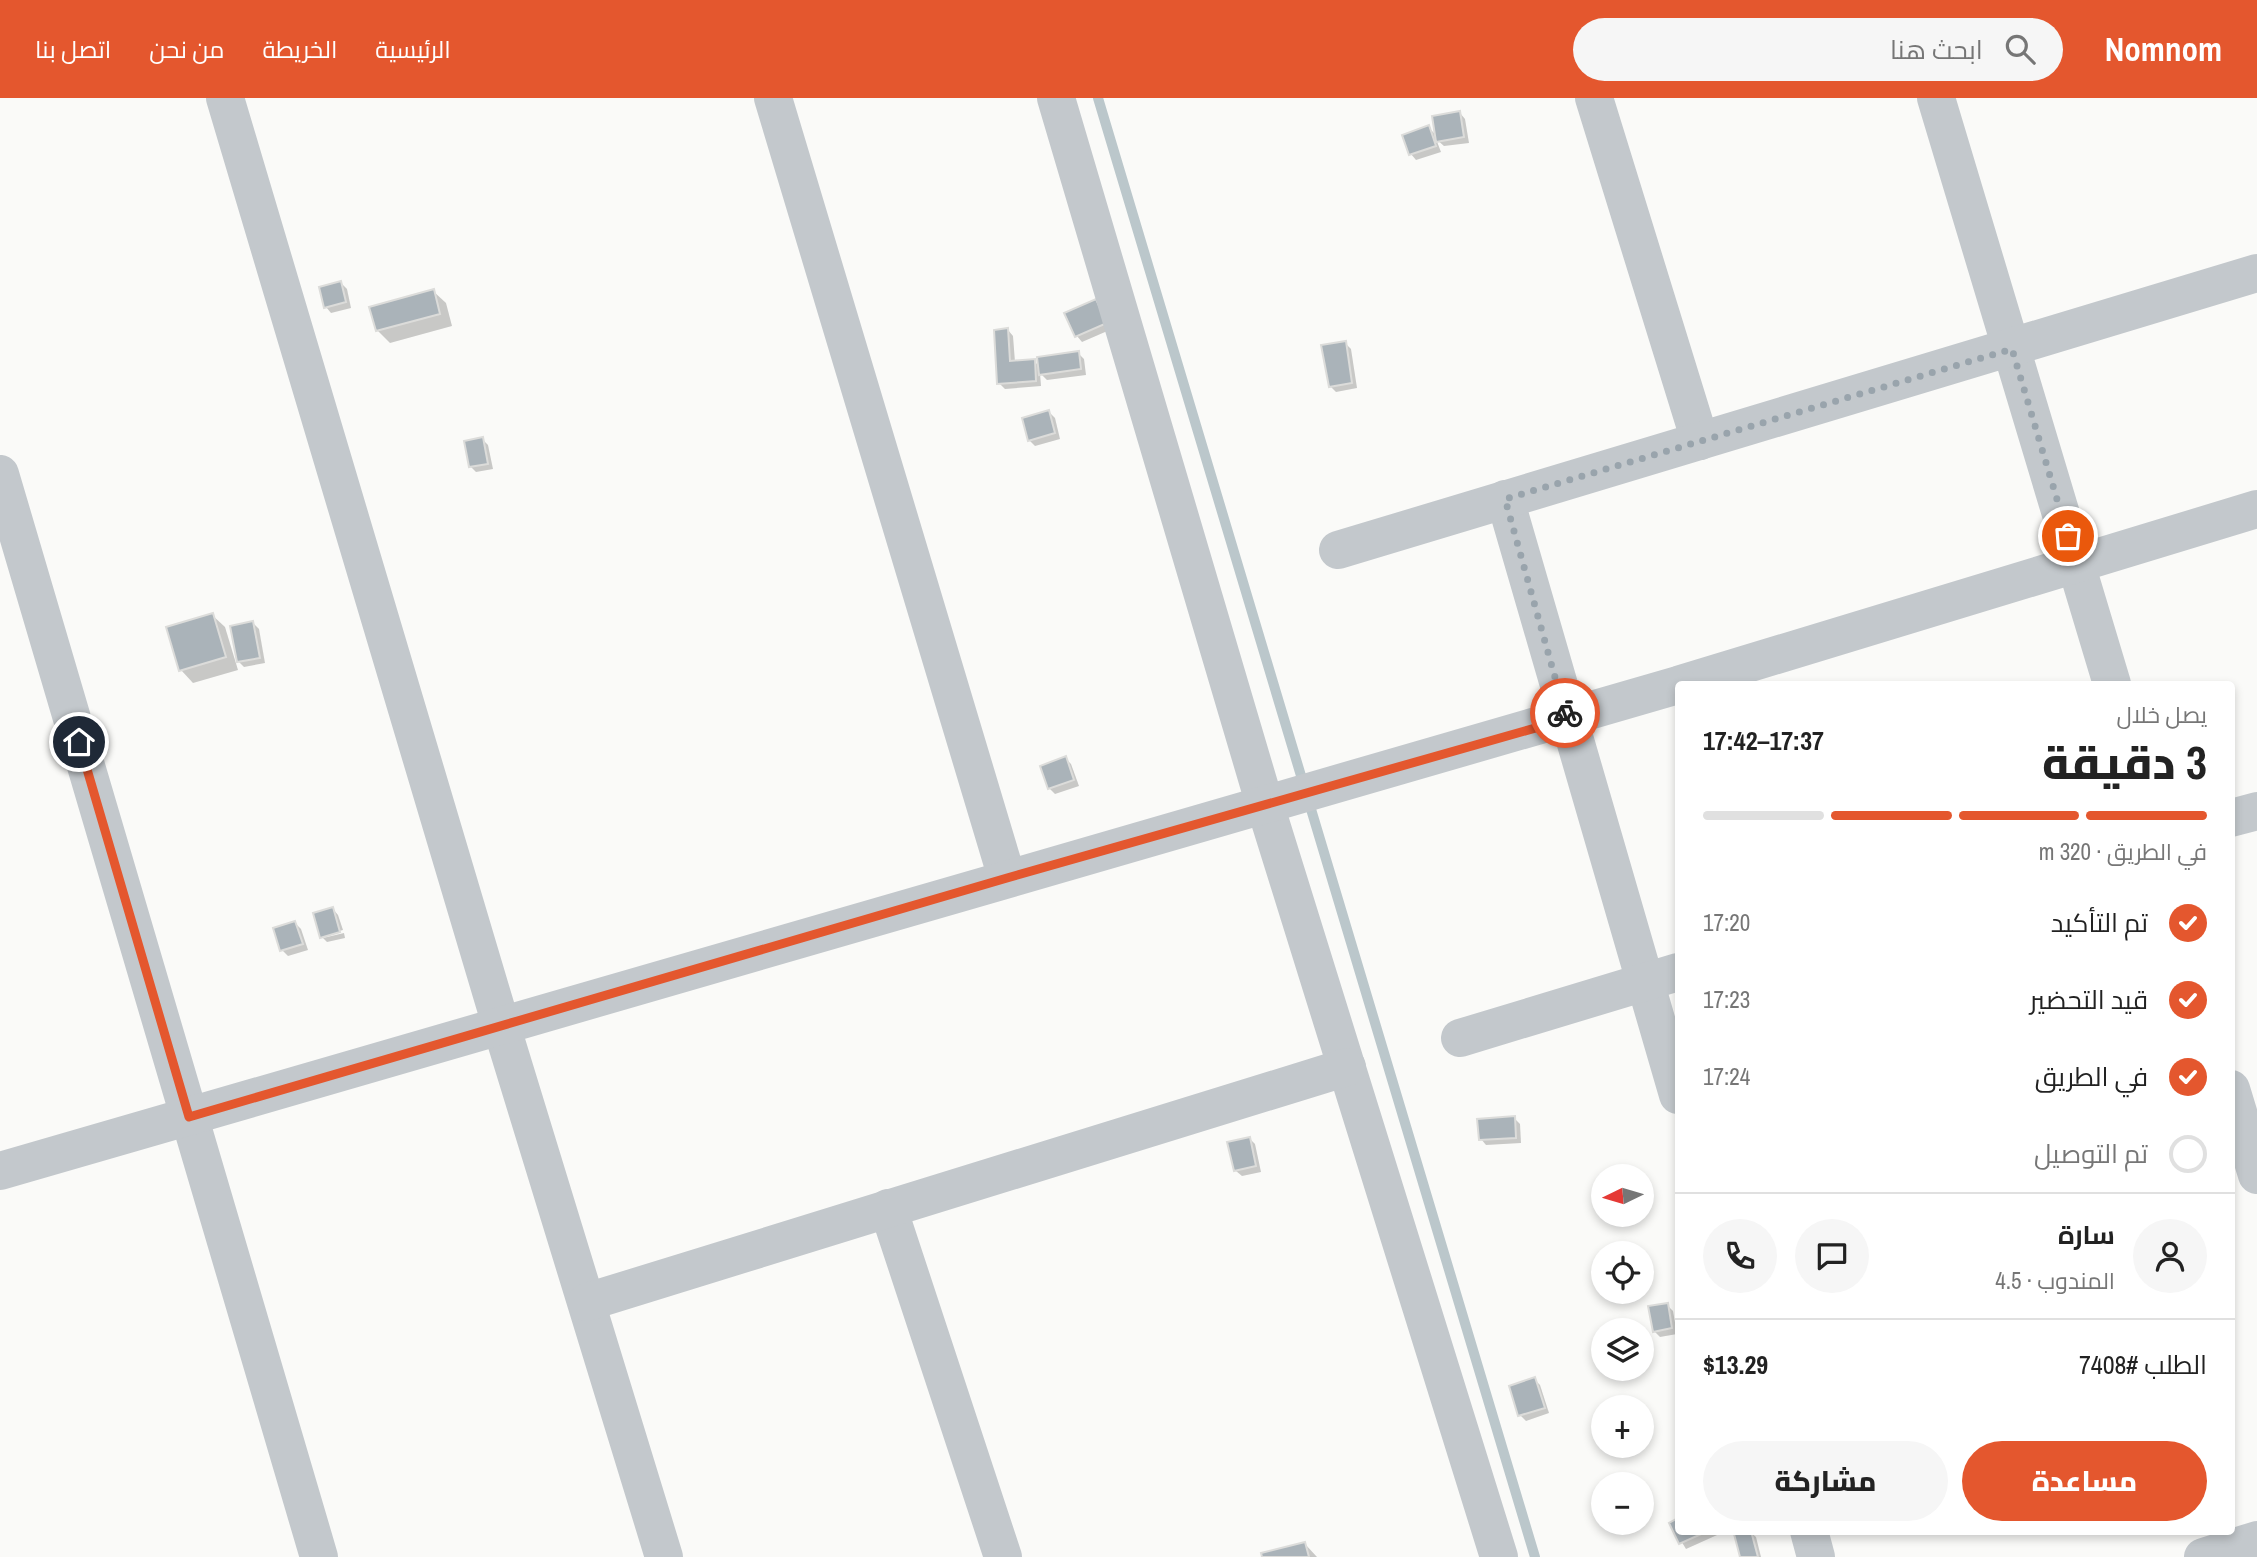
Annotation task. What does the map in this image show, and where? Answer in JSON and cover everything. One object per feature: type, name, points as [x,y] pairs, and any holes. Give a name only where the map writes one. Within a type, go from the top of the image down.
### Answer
[{"type":"street","points":[[225,98],[501,1025],[664,1557]]},
{"type":"street","points":[[773,98],[1007,878]]},
{"type":"street","points":[[1056,98],[1265,805],[1499,1557]]},
{"type":"street","points":[[1594,98],[1700,441]]},
{"type":"street","points":[[1936,98],[2111,681]]},
{"type":"street","points":[[1338,551],[2257,273]]},
{"type":"street","points":[[0,474],[319,1557]]},
{"type":"street","points":[[1505,499],[1567,719],[1661,976],[1675,1074]]},
{"type":"street","points":[[1693,681],[2257,509]]},
{"type":"street","points":[[0,1171],[1675,687]]},
{"type":"street","points":[[2235,817],[2257,811]]},
{"type":"street","points":[[1460,1038],[1661,976]]},
{"type":"street","points":[[587,1302],[1347,1066]]},
{"type":"street","points":[[2235,1102],[2257,1175]]},
{"type":"street","points":[[888,1208],[1003,1557]]},
{"type":"street","points":[[1810,1535],[1816,1557]]},
{"type":"street","points":[[2203,1557],[2257,1540]]},
{"type":"building","points":[[1460,111],[1464,137],[1436,142],[1432,116]]},
{"type":"building","points":[[1429,125],[1436,146],[1409,155],[1402,135]]},
{"type":"building","points":[[341,281],[346,302],[324,308],[319,287]]},
{"type":"building","points":[[434,289],[440,314],[376,331],[369,307]]},
{"type":"building","points":[[1096,299],[1107,323],[1075,337],[1064,313]]},
{"type":"building","points":[[1008,328],[1010,361],[1035,359],[1036,381],[997,384],[994,330]]},
{"type":"building","points":[[1346,341],[1352,383],[1329,387],[1321,345]]},
{"type":"building","points":[[1079,351],[1081,369],[1039,375],[1037,357]]},
{"type":"building","points":[[1049,410],[1055,433],[1028,441],[1022,418]]},
{"type":"building","points":[[483,437],[488,464],[469,467],[464,441]]},
{"type":"building","points":[[213,613],[226,657],[179,671],[166,627]]},
{"type":"building","points":[[253,621],[260,658],[237,662],[230,626]]},
{"type":"building","points":[[1066,756],[1074,780],[1048,789],[1040,766]]},
{"type":"building","points":[[333,907],[340,932],[320,938],[313,913]]},
{"type":"building","points":[[295,921],[303,944],[280,951],[273,928]]},
{"type":"building","points":[[1515,1116],[1516,1138],[1479,1140],[1477,1119]]},
{"type":"building","points":[[1250,1137],[1256,1166],[1234,1171],[1227,1142]]},
{"type":"building","points":[[1668,1303],[1672,1328],[1654,1332],[1654,1318],[1650,1318],[1648,1306]]},
{"type":"building","points":[[1535,1377],[1545,1408],[1518,1416],[1509,1386]]},
{"type":"building","points":[[1675,1520],[1675,1535],[1699,1535],[1679,1544],[1669,1523]]},
{"type":"building","points":[[1734,1535],[1752,1535],[1758,1557],[1740,1557]]},
{"type":"building","points":[[1305,1542],[1309,1557],[1262,1557],[1261,1553]]},
{"type":"waterway","points":[[1098,98],[1535,1557]]},
{"type":"way so far","points":[[1565,713],[1505,499],[2012,349],[2068,536]]},
{"type":"route","points":[[79,742],[189,1117],[1007,878],[1567,719],[1565,713]]}]
